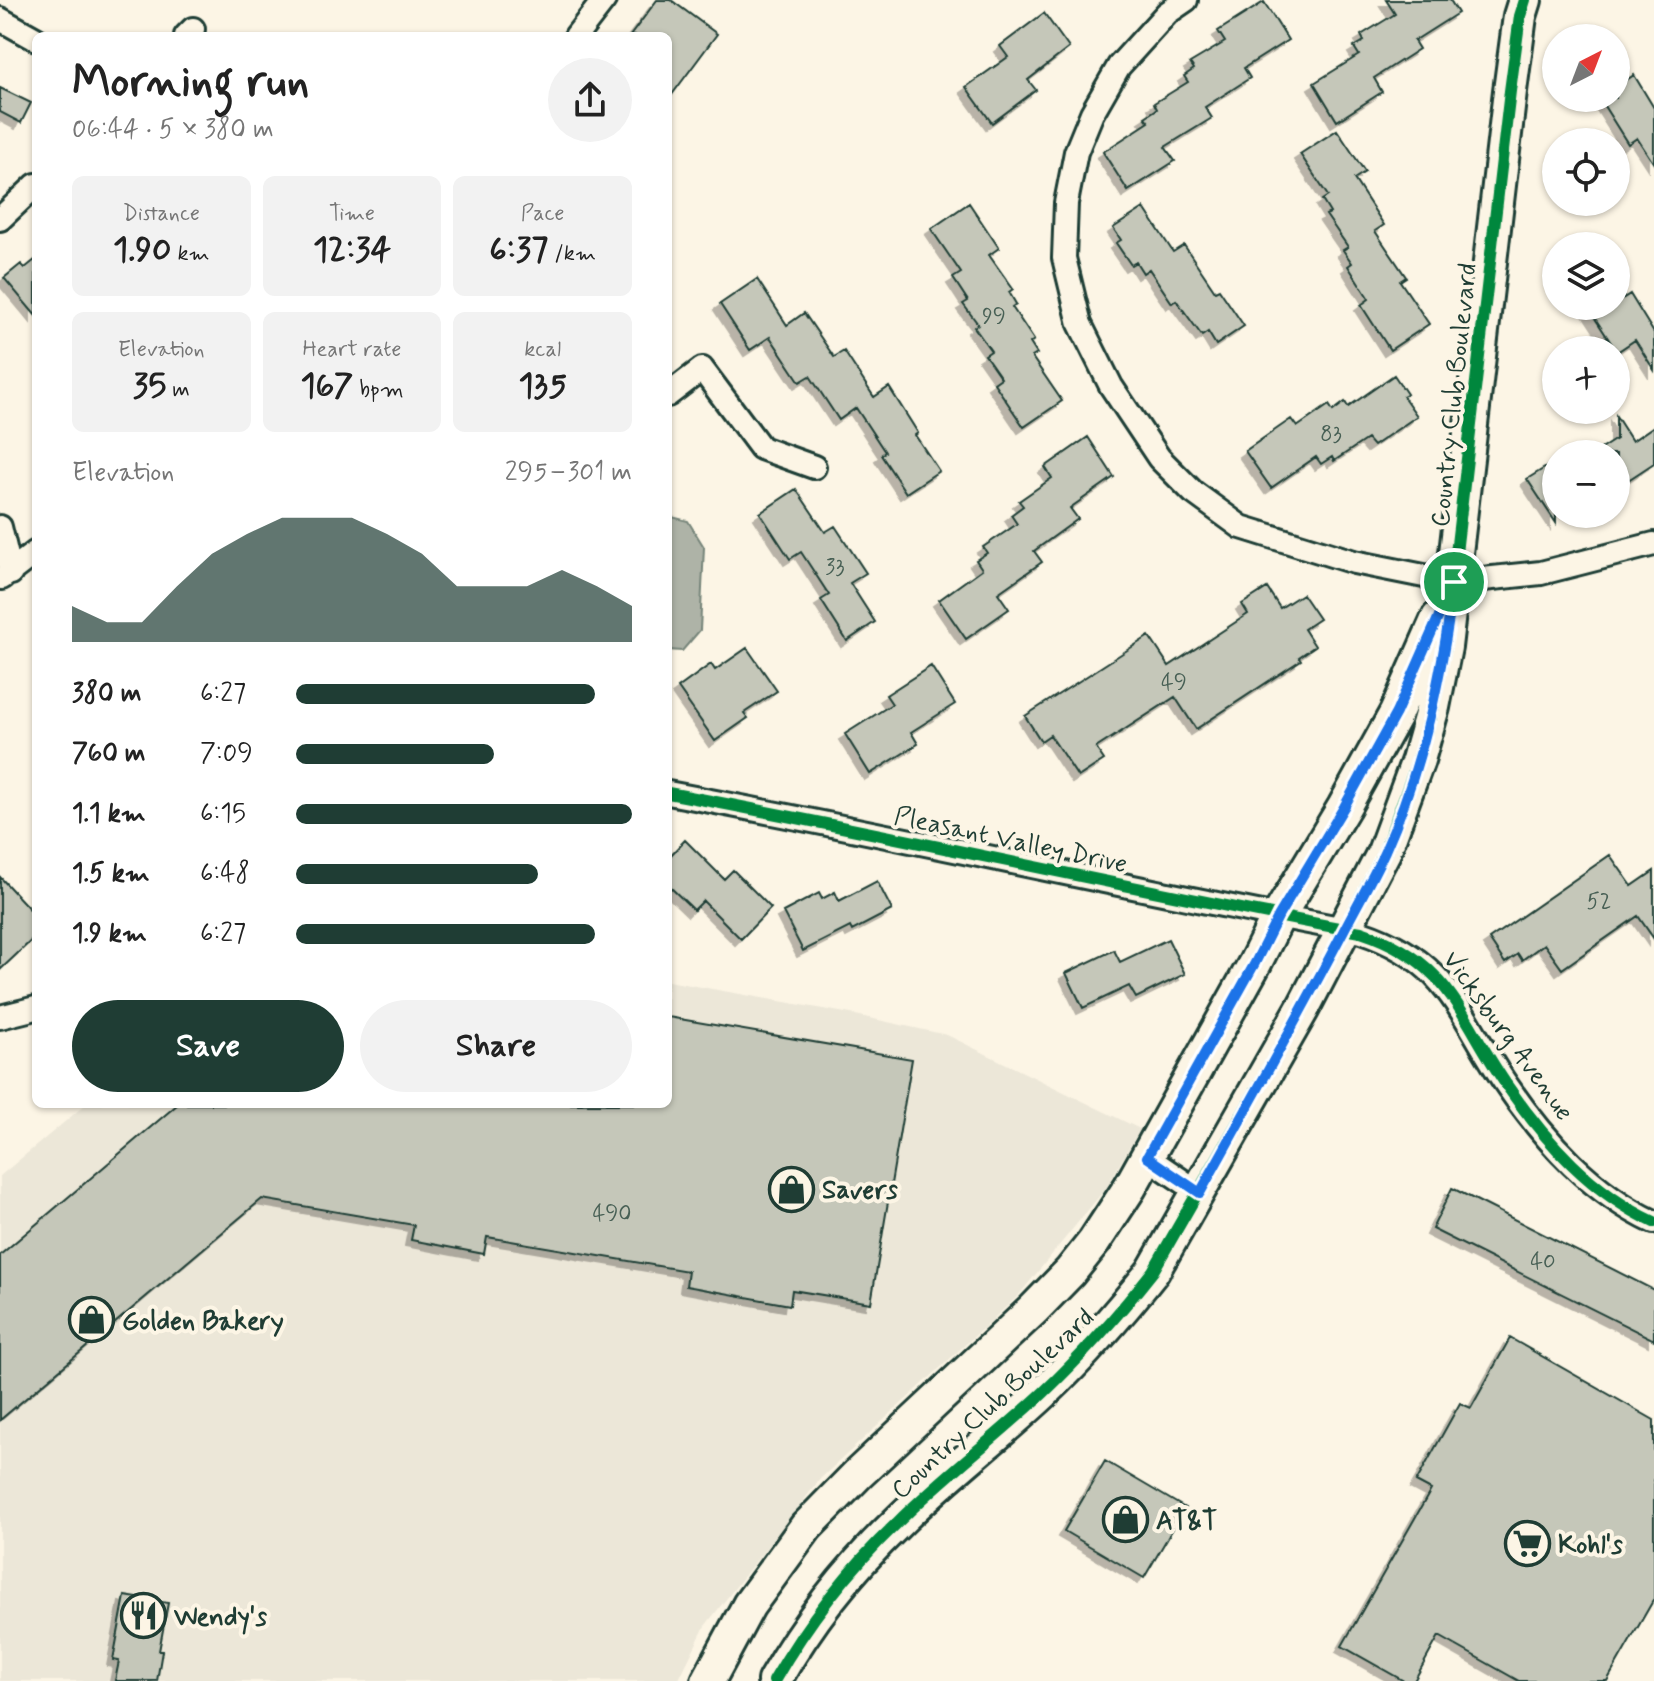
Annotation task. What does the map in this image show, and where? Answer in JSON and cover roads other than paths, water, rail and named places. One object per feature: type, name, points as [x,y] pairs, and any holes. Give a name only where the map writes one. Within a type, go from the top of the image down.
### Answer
[{"type":"street","points":[[579,32],[604,0]]},
{"type":"street","points":[[1186,0],[1167,13],[1119,66],[1092,113],[1076,152],[1066,203],[1064,258],[1080,324],[1111,386],[1159,458],[1177,478],[1241,527],[1354,562],[1454,582],[1541,573],[1654,544]]},
{"type":"street","name":"Country Club Boulevard","points":[[774,1681],[843,1580],[897,1522],[1043,1392],[1132,1298],[1153,1271],[1296,1022],[1384,852],[1418,760],[1445,647],[1510,91],[1525,0]]},
{"type":"street","points":[[0,19],[32,37]]},
{"type":"street","points":[[0,219],[32,189]]},
{"type":"street","points":[[672,392],[702,369],[761,448],[814,467]]},
{"type":"street","points":[[0,527],[6,576]]},
{"type":"street","points":[[6,576],[32,555]]},
{"type":"street","name":"Country Club Boulevard","points":[[708,1681],[749,1605],[806,1527],[1070,1272],[1112,1215],[1396,713],[1454,582]]},
{"type":"street","name":"Pleasant Valley Drive","points":[[672,794],[1345,929]]},
{"type":"street","name":"Vicksburg Avenue","points":[[1345,929],[1388,942],[1432,970],[1506,1085],[1558,1150],[1607,1195],[1654,1222]]},
{"type":"street","points":[[0,1017],[32,1009]]},
{"type":"street","points":[[1147,1157],[1200,1193]]},
{"type":"place","name":"Savers","points":[[791,1189]]},
{"type":"place","name":"Golden Bakery","points":[[91,1320]]},
{"type":"place","name":"AT&T","points":[[1125,1520]]},
{"type":"place","name":"Kohl's","points":[[1527,1544]]},
{"type":"place","name":"Wendy's","points":[[143,1616]]}]
